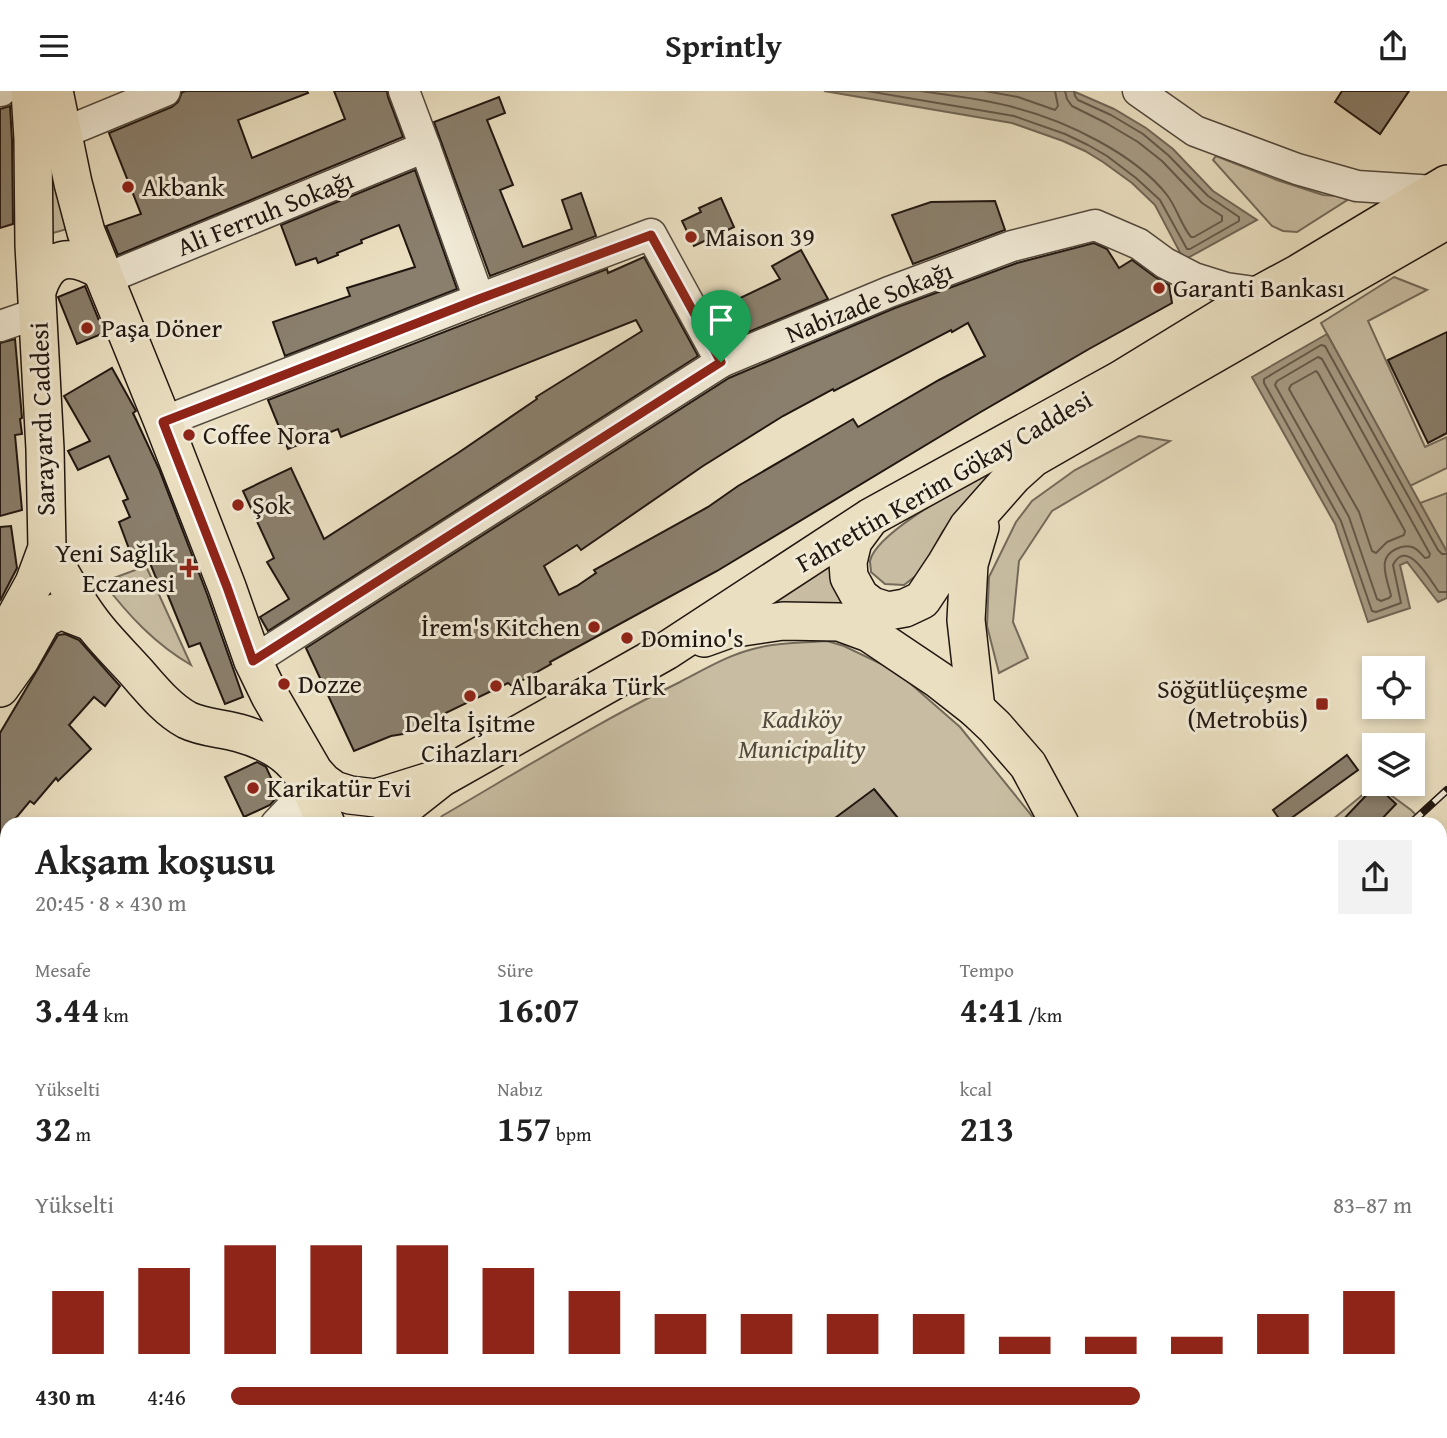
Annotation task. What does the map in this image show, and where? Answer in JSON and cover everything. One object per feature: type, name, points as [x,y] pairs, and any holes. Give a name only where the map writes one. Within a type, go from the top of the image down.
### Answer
[{"type":"main road","name":"Sarayardı Caddesi","points":[[0,645],[34,583],[47,548],[46,449],[34,245],[30,91]]},
{"type":"main road","name":"Fahrettin Kerim Gökay Caddesi","points":[[54,91],[86,232],[163,422],[253,661],[270,696],[314,772],[334,790],[376,798],[441,778]]},
{"type":"main road","name":"Fahrettin Kerim Gökay Caddesi","points":[[396,817],[403,808],[441,778],[666,650],[871,517],[1119,380],[1262,293],[1443,198]]},
{"type":"main road","name":"Fahrettin Kerim Gökay Caddesi","points":[[871,517],[853,541],[848,562],[849,577],[860,597],[872,606],[888,611],[905,608],[922,600],[968,527],[1013,475],[1033,458],[1443,198]]},
{"type":"main road","points":[[37,302],[43,274],[55,263],[78,261],[91,265],[104,275]]},
{"type":"main road","points":[[976,709],[966,620],[969,564],[987,503]]},
{"type":"main road","name":"Sarayardı Caddesi","points":[[47,548],[91,622],[162,702],[188,720],[264,741],[285,754],[300,769],[323,817]]},
{"type":"main road","points":[[0,688],[20,660],[43,619],[57,612],[91,622]]},
{"type":"main road","points":[[666,650],[729,629],[783,621],[839,622],[869,632],[939,680],[995,727],[1028,765],[1056,817]]},
{"type":"main road","points":[[237,733],[260,718],[268,708],[270,696]]},
{"type":"street","points":[[63,133],[165,91]]},
{"type":"street","points":[[404,91],[479,299]]},
{"type":"street","points":[[1138,91],[1195,131],[1297,169],[1357,186],[1443,198]]},
{"type":"street","name":"Ali Ferruh Sokağı","points":[[104,275],[425,147]]},
{"type":"street","name":"Nabizade Sokağı","points":[[253,661],[721,362],[889,292],[1012,246],[1095,225],[1139,244],[1166,263],[1195,278],[1226,288],[1262,293]]},
{"type":"street","points":[[163,422],[651,235],[721,362]]},
{"type":"street","points":[[0,326],[37,302]]},
{"type":"street","points":[[283,817],[309,784]]},
{"type":"green space","points":[[52,135],[74,227],[46,235]]},
{"type":"green space","points":[[1216,156],[1323,195],[1352,197],[1297,232],[1283,231],[1272,226],[1213,160]]},
{"type":"green space","points":[[1394,277],[1427,290],[1368,321],[1425,447],[1447,437],[1447,468],[1410,486],[1321,323]]},
{"type":"green space","points":[[1139,436],[1170,441],[1052,511],[1019,561],[1013,622],[1028,658],[999,673],[987,626],[989,577],[1016,522],[1032,501],[1075,470]]},
{"type":"green space","points":[[1000,465],[943,531],[922,571],[904,585],[885,584],[871,572],[870,561],[876,549],[889,536],[927,508]]},
{"type":"green space","points":[[1447,493],[1447,552],[1420,503]]},
{"type":"green space","points":[[833,552],[859,607],[804,603],[750,606]]},
{"type":"green space","points":[[146,566],[191,665],[143,628],[103,582]]},
{"type":"green space","name":"Kadıköy Municipality","points":[[827,641],[844,646],[896,671],[960,727],[1032,817],[441,817],[619,713],[718,662],[747,651],[783,644]]},
{"type":"green space","points":[[1362,795],[1392,796],[1418,817],[1336,817]]},
{"type":"water","points":[[824,91],[1073,91],[1114,109],[1146,128],[1173,149],[1213,191],[1257,220],[1184,260],[1155,205],[1132,183],[1085,151],[1012,123]]},
{"type":"water","points":[[1327,334],[1447,552],[1447,598],[1438,602],[1407,562],[1400,565],[1410,608],[1368,622],[1335,524],[1252,377]]},
{"type":"building","points":[[307,91],[308,93],[238,120],[252,158],[345,119],[334,91],[387,91],[403,137],[118,255],[106,226],[141,214],[109,133],[172,107],[178,102],[182,92]]},
{"type":"building","points":[[1342,91],[1409,91],[1380,134],[1335,102]]},
{"type":"building","points":[[499,97],[505,113],[487,120],[513,185],[500,190],[523,247],[572,229],[562,200],[581,193],[596,236],[490,276],[434,122]]},
{"type":"building","points":[[10,106],[13,224],[0,228],[0,109]]},
{"type":"building","points":[[415,170],[457,289],[285,356],[273,322],[350,296],[347,288],[415,267],[399,225],[361,240],[362,243],[318,263],[316,258],[296,265],[281,225]]},
{"type":"building","points":[[721,198],[734,227],[694,246],[682,221],[701,212],[699,208]]},
{"type":"building","points":[[995,201],[1005,230],[913,264],[892,215],[931,202]]},
{"type":"building","points":[[1094,243],[1107,249],[1119,268],[1132,260],[1169,285],[1172,303],[979,413],[717,571],[550,662],[551,664],[512,686],[508,683],[435,718],[415,732],[391,736],[354,751],[306,648],[729,378],[895,308],[1017,263]],"holes":[[[968,323],[985,356],[858,427],[853,419],[738,486],[708,507],[594,570],[596,573],[559,595],[544,566],[577,545],[581,550],[703,466],[783,416]]]},
{"type":"building","points":[[801,250],[828,299],[729,340],[713,311],[780,279],[772,266]]},
{"type":"building","points":[[644,257],[698,356],[268,631],[260,617],[289,599],[267,562],[274,558],[243,491],[291,468],[324,539],[458,453],[537,399],[536,397],[642,331],[636,320],[341,437],[338,429],[288,449],[268,400],[607,269],[608,273]]},
{"type":"building","points":[[85,286],[104,333],[77,344],[58,297]]},
{"type":"building","points":[[1447,332],[1447,433],[1428,443],[1388,360]]},
{"type":"building","points":[[15,339],[22,434],[15,435],[22,510],[0,516],[0,343]]},
{"type":"building","points":[[112,368],[136,411],[133,413],[159,469],[243,697],[225,704],[200,643],[189,647],[165,588],[161,590],[150,563],[135,565],[119,522],[130,517],[123,501],[128,499],[109,456],[78,470],[68,451],[90,441],[64,396]]},
{"type":"building","points":[[11,526],[17,568],[0,601],[0,527]]},
{"type":"building","points":[[65,634],[79,640],[120,686],[105,706],[94,697],[69,725],[91,749],[58,781],[56,778],[34,804],[30,801],[17,817],[0,817],[0,733],[58,635]]},
{"type":"building","points":[[1347,755],[1358,770],[1293,817],[1278,817],[1273,810]]},
{"type":"building","name":"Karikatür Evi","points":[[257,762],[266,767],[279,795],[270,805],[244,817],[225,777]]},
{"type":"building","points":[[874,789],[897,817],[836,817]]},
{"type":"building","points":[[1366,796],[1388,796],[1396,804],[1384,817],[1346,817]]},
{"type":"railway","points":[[1418,817],[1447,790]]},
{"type":"place","name":"Akbank","points":[[128,187]]},
{"type":"place","name":"Maison 39","points":[[691,237]]},
{"type":"place","name":"Garanti Bankası","points":[[1159,288]]},
{"type":"place","name":"Paşa Döner","points":[[87,328]]},
{"type":"place","name":"Coffee Nora","points":[[189,435]]},
{"type":"place","name":"Şok","points":[[238,505]]},
{"type":"place","name":"Yeni Sağlık Eczanesi","points":[[189,568]]},
{"type":"place","name":"İrem's Kitchen","points":[[594,627]]},
{"type":"place","name":"Domino's","points":[[627,638]]},
{"type":"place","name":"Dozze","points":[[284,684]]},
{"type":"place","name":"Albaraka Türk","points":[[496,686]]},
{"type":"place","name":"Delta İşitme Cihazları","points":[[470,696]]},
{"type":"place","name":"Söğütlüçeşme (Metrobüs)","points":[[1322,704]]},
{"type":"place","name":"Karikatür Evi","points":[[253,788]]},
{"type":"route","points":[[651,235],[721,362],[253,661],[163,422],[651,235]]}]
